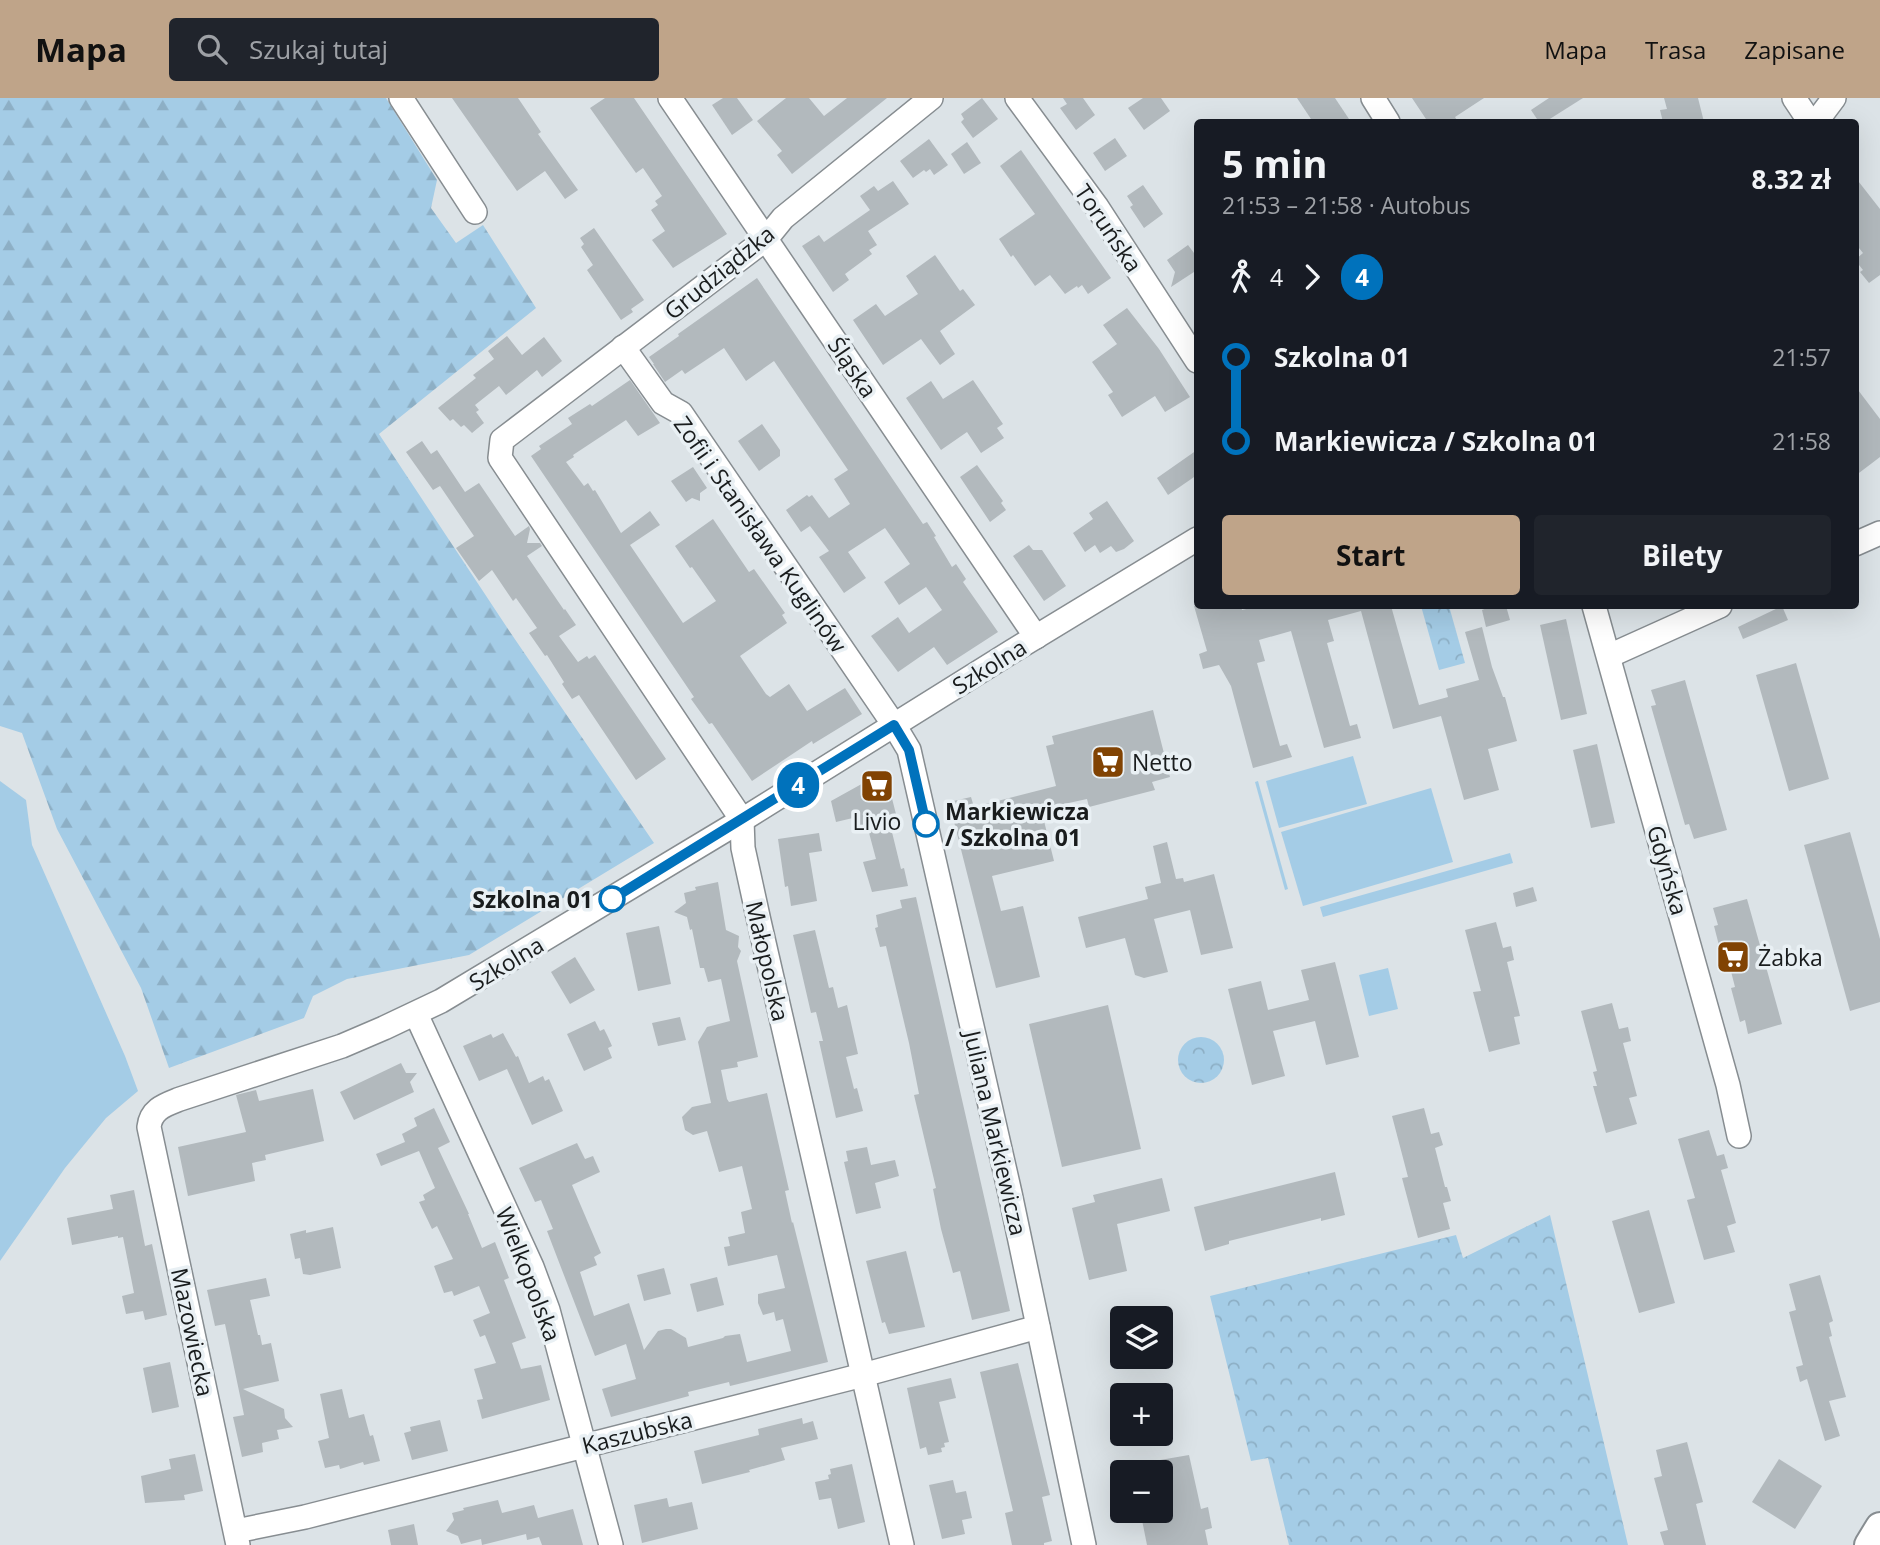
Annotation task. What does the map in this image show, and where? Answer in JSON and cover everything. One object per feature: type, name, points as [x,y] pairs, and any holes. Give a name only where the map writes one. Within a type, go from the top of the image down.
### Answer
[{"type":"street","points":[[401,98],[475,212]]},
{"type":"street","name":"Śląska","points":[[670,98],[1036,637]]},
{"type":"street","name":"Grudziądzka","points":[[502,439],[766,239],[783,218],[931,98]]},
{"type":"street","name":"Toruńska","points":[[1017,98],[1097,207],[1194,356]]},
{"type":"street","points":[[1373,98],[1386,119]]},
{"type":"street","points":[[1794,98],[1808,119]]},
{"type":"street","points":[[1818,119],[1835,98]]},
{"type":"street","name":"Zofii i Stanisława Kuglinów","points":[[624,347],[663,402],[681,413],[894,725]]},
{"type":"street","name":"Małopolska","points":[[502,439],[500,458],[742,820],[743,848],[759,921],[902,1545]]},
{"type":"street","points":[[1859,542],[1880,533]]},
{"type":"street","name":"Szkolna","points":[[150,1118],[160,1107],[180,1099],[342,1045],[416,1014],[507,963],[1194,541]]},
{"type":"street","name":"Gdyńska","points":[[1595,609],[1728,1085],[1739,1136]]},
{"type":"street","points":[[1609,656],[1713,609]]},
{"type":"street","name":"Juliana Markiewicza","points":[[894,725],[909,750],[915,775],[1010,1193],[1084,1545]]},
{"type":"street","name":"Wielkopolska","points":[[416,1014],[532,1267],[548,1310],[611,1545]]},
{"type":"street","name":"Mazowiecka","points":[[150,1118],[149,1127],[156,1163],[237,1538]]},
{"type":"street","name":"Kaszubska","points":[[237,1538],[305,1517],[863,1375],[1038,1327]]},
{"type":"street","points":[[1869,1545],[1880,1527]]},
{"type":"green space","points":[[0,98],[386,98],[437,180],[431,208],[456,243],[483,225],[536,308],[379,434],[654,843],[469,955],[347,979],[313,996],[304,1018],[169,1068],[141,988],[57,829],[22,733],[0,726]]},
{"type":"green space","points":[[1422,609],[1450,609],[1465,663],[1439,670]]},
{"type":"green space","points":[[1353,756],[1367,804],[1279,828],[1266,781]]},
{"type":"green space","points":[[0,781],[26,800],[32,845],[138,1091],[106,1118],[65,1168],[0,1261]]},
{"type":"green space","points":[[1258,781],[1288,889],[1285,890],[1255,782]]},
{"type":"green space","points":[[1431,788],[1453,862],[1303,906],[1281,832]]},
{"type":"green space","points":[[1510,853],[1513,863],[1323,917],[1320,907]]},
{"type":"green space","points":[[1388,968],[1398,1009],[1369,1016],[1359,975]]},
{"type":"green space","points":[[1201,1037],[1217,1044],[1224,1060],[1217,1076],[1201,1083],[1185,1076],[1178,1060],[1185,1044]]},
{"type":"green space","points":[[1550,1215],[1628,1545],[1289,1545],[1268,1458],[1251,1461],[1210,1296],[1456,1235],[1463,1258]]},
{"type":"building","points":[[452,98],[518,98],[541,132],[538,134],[578,190],[565,199],[545,171],[517,191]]},
{"type":"building","points":[[605,98],[634,98],[727,234],[673,268],[652,240],[665,231],[651,210],[658,205],[655,201],[662,196],[643,168],[636,173],[590,108]]},
{"type":"building","points":[[723,98],[737,98],[753,120],[732,135],[712,105]]},
{"type":"building","points":[[786,98],[809,98],[824,116],[847,98],[887,98],[792,174],[777,155],[782,151],[757,121]]},
{"type":"building","points":[[982,98],[998,119],[973,138],[961,122],[964,119],[961,114]]},
{"type":"building","points":[[1063,98],[1083,98],[1095,115],[1076,130],[1060,108],[1067,104]]},
{"type":"building","points":[[1143,98],[1161,98],[1170,111],[1144,130],[1128,108]]},
{"type":"building","points":[[1297,98],[1335,98],[1349,119],[1311,119]]},
{"type":"building","points":[[1412,98],[1484,98],[1455,117],[1456,119],[1426,119]]},
{"type":"building","points":[[1549,98],[1583,98],[1550,119],[1537,119],[1531,110]]},
{"type":"building","points":[[1664,98],[1698,98],[1703,119],[1662,119],[1660,110],[1667,109]]},
{"type":"building","points":[[1115,138],[1127,156],[1105,171],[1093,153]]},
{"type":"building","points":[[929,139],[948,165],[934,175],[930,169],[913,178],[900,161]]},
{"type":"building","points":[[967,142],[981,163],[964,174],[951,154]]},
{"type":"building","points":[[1021,150],[1111,278],[1088,294],[1082,285],[1065,294],[1050,275],[1035,286],[999,239],[1035,214],[1000,166]]},
{"type":"building","points":[[893,181],[909,204],[868,231],[877,245],[869,250],[872,254],[845,274],[849,280],[833,292],[802,246],[819,235],[824,242],[870,210],[860,196],[874,186],[878,191]]},
{"type":"building","points":[[1859,182],[1880,209],[1880,275],[1869,283],[1860,272],[1863,270],[1859,265],[1859,256],[1863,253],[1859,248]]},
{"type":"building","points":[[1143,185],[1163,214],[1144,228],[1130,207],[1133,205],[1127,196]]},
{"type":"building","points":[[594,228],[644,300],[621,320],[587,270],[593,265],[581,247],[584,244],[580,238]]},
{"type":"building","points":[[1188,245],[1194,253],[1194,272],[1171,287],[1175,272],[1167,260]]},
{"type":"building","points":[[935,255],[960,291],[963,289],[975,305],[940,331],[955,354],[940,365],[921,339],[883,365],[853,320],[876,304],[885,316],[918,294],[906,276]]},
{"type":"building","points":[[757,278],[923,524],[927,522],[952,567],[956,564],[966,579],[963,582],[998,632],[947,665],[934,647],[898,672],[871,636],[898,617],[909,633],[942,610],[926,587],[899,605],[884,582],[910,564],[885,528],[848,552],[866,578],[844,593],[819,557],[829,551],[810,526],[801,532],[786,510],[807,495],[812,495],[829,518],[850,504],[834,479],[848,470],[774,361],[746,381],[724,348],[685,374],[682,370],[665,382],[649,357]]},
{"type":"building","points":[[1127,308],[1159,349],[1190,397],[1165,412],[1155,396],[1122,417],[1108,395],[1113,392],[1092,362],[1117,344],[1103,325]]},
{"type":"building","points":[[507,336],[522,355],[544,337],[562,361],[542,377],[537,370],[506,395],[499,386],[475,405],[479,410],[476,412],[484,423],[472,433],[453,419],[450,421],[438,408],[476,378],[473,375],[494,359],[488,351]]},
{"type":"building","points":[[630,380],[660,423],[638,436],[626,420],[566,462],[584,486],[588,483],[593,491],[595,490],[621,533],[650,511],[660,525],[630,545],[683,623],[716,601],[675,546],[713,519],[749,572],[754,569],[785,613],[782,615],[787,623],[740,656],[766,694],[770,697],[789,684],[807,711],[845,688],[862,714],[813,744],[812,741],[752,781],[712,723],[709,724],[691,699],[694,697],[531,456],[541,449],[539,446],[572,424],[568,418],[590,404],[592,406]]},
{"type":"building","points":[[973,380],[1003,424],[997,428],[1004,438],[981,453],[967,432],[941,450],[906,398],[931,381],[943,399]]},
{"type":"building","points":[[1859,391],[1880,419],[1880,457],[1859,473]]},
{"type":"building","points":[[762,424],[780,450],[780,456],[759,471],[738,441]]},
{"type":"building","points":[[422,441],[431,454],[437,450],[465,492],[479,483],[515,536],[529,526],[527,543],[540,543],[542,546],[527,556],[576,625],[559,636],[578,662],[587,656],[589,659],[595,655],[666,759],[636,780],[579,695],[572,699],[562,684],[564,682],[547,655],[545,656],[529,633],[537,628],[516,598],[513,601],[492,570],[479,581],[456,548],[474,536],[440,486],[433,490],[406,452]]},
{"type":"building","points":[[1194,452],[1194,477],[1168,495],[1157,478]]},
{"type":"building","points":[[977,465],[1003,501],[1001,503],[1006,510],[990,522],[960,477]]},
{"type":"building","points":[[693,467],[707,488],[700,493],[700,501],[692,498],[686,502],[671,481]]},
{"type":"building","points":[[1107,501],[1134,541],[1116,552],[1111,546],[1100,553],[1095,545],[1085,552],[1073,533],[1093,519],[1089,513]]},
{"type":"building","points":[[1029,545],[1033,550],[1042,550],[1066,586],[1044,601],[1013,556]]},
{"type":"building","points":[[1195,609],[1392,609],[1419,705],[1448,697],[1446,689],[1479,680],[1465,632],[1482,627],[1492,667],[1505,697],[1517,741],[1488,749],[1499,790],[1464,800],[1441,716],[1393,729],[1361,611],[1328,620],[1334,641],[1327,643],[1350,726],[1357,724],[1361,738],[1324,748],[1291,631],[1259,640],[1265,661],[1257,663],[1280,746],[1287,744],[1292,757],[1253,768],[1231,686],[1219,665],[1203,669],[1199,654],[1207,651]]},
{"type":"building","points":[[1507,609],[1510,620],[1486,627],[1482,610]]},
{"type":"building","points":[[1776,609],[1783,609],[1788,620],[1743,639],[1738,627]]},
{"type":"building","points":[[1566,619],[1587,714],[1561,720],[1540,625]]},
{"type":"building","points":[[1796,663],[1829,779],[1789,791],[1756,675]]},
{"type":"building","points":[[1685,680],[1727,830],[1694,839],[1689,824],[1685,825],[1651,706],[1656,705],[1651,690]]},
{"type":"building","points":[[1153,710],[1170,777],[1152,782],[1155,790],[1089,807],[1087,799],[1041,809],[1054,861],[992,876],[1001,911],[1023,906],[1040,977],[996,988],[949,802],[971,797],[974,807],[1056,786],[1046,746],[1054,744],[1052,736]]},
{"type":"building","points":[[1597,744],[1615,823],[1591,828],[1573,750]]},
{"type":"building","points":[[885,771],[898,822],[890,824],[908,886],[872,892],[863,862],[876,859],[868,829],[861,831],[857,817],[836,822],[831,801]]},
{"type":"building","points":[[1850,832],[1880,939],[1880,1002],[1850,1011],[1804,845]]},
{"type":"building","points":[[819,833],[822,851],[809,853],[817,901],[791,906],[788,886],[785,887],[778,839]]},
{"type":"building","points":[[1167,842],[1176,879],[1183,878],[1184,882],[1214,874],[1233,948],[1201,955],[1190,910],[1154,919],[1168,972],[1144,978],[1135,975],[1125,938],[1086,948],[1078,917],[1148,899],[1145,887],[1161,883],[1153,846]]},
{"type":"building","points":[[718,882],[726,930],[739,936],[738,947],[741,951],[737,961],[758,1057],[737,1062],[738,1067],[721,1070],[727,1099],[729,1102],[767,1093],[789,1190],[785,1191],[792,1223],[828,1362],[730,1386],[729,1382],[688,1392],[689,1396],[611,1417],[602,1389],[636,1379],[626,1344],[595,1356],[547,1231],[553,1229],[541,1200],[535,1202],[519,1168],[577,1143],[585,1159],[593,1156],[600,1172],[572,1185],[601,1253],[594,1257],[597,1265],[580,1272],[594,1316],[629,1303],[644,1350],[658,1331],[671,1329],[686,1338],[688,1347],[740,1334],[747,1362],[791,1351],[783,1319],[776,1321],[774,1312],[763,1315],[758,1303],[758,1294],[785,1288],[777,1255],[728,1266],[724,1247],[730,1246],[728,1237],[745,1233],[741,1212],[752,1209],[742,1166],[719,1172],[707,1131],[693,1135],[685,1130],[682,1117],[692,1107],[711,1103],[698,1042],[707,1027],[730,1021],[721,979],[708,982],[704,968],[700,968],[687,917],[674,912],[686,903],[684,893],[696,890],[695,887]]},
{"type":"building","points":[[1533,887],[1537,901],[1516,907],[1513,893]]},
{"type":"building","points":[[916,897],[1010,1311],[972,1320],[960,1271],[953,1273],[941,1229],[933,1189],[936,1188],[914,1095],[919,1094],[909,1043],[886,946],[880,947],[875,928],[878,927],[876,915],[902,908],[900,900]]},
{"type":"building","points":[[1747,899],[1782,1024],[1748,1034],[1745,1020],[1740,1022],[1731,988],[1735,987],[1727,956],[1722,957],[1714,926],[1718,925],[1713,908]]},
{"type":"building","points":[[1496,922],[1503,948],[1511,946],[1514,960],[1507,962],[1520,1016],[1514,1017],[1520,1044],[1489,1052],[1473,992],[1481,991],[1465,930]]},
{"type":"building","points":[[659,926],[671,984],[638,991],[626,933]]},
{"type":"building","points":[[815,930],[829,988],[833,987],[838,1008],[847,1005],[858,1054],[846,1057],[863,1111],[836,1118],[819,1041],[823,1041],[816,1012],[811,1013],[793,935]]},
{"type":"building","points":[[575,957],[595,990],[570,1004],[551,972]]},
{"type":"building","points":[[1335,962],[1359,1057],[1326,1065],[1315,1021],[1273,1031],[1285,1076],[1252,1085],[1228,989],[1261,981],[1268,1010],[1309,1000],[1301,970]]},
{"type":"building","points":[[1612,1003],[1619,1029],[1628,1027],[1631,1041],[1623,1043],[1637,1096],[1629,1098],[1637,1124],[1606,1133],[1593,1086],[1597,1086],[1593,1072],[1597,1071],[1581,1011]]},
{"type":"building","points":[[1108,1005],[1141,1149],[1062,1167],[1029,1024]]},
{"type":"building","points":[[680,1017],[686,1040],[658,1046],[652,1023]]},
{"type":"building","points":[[595,1021],[600,1031],[604,1029],[608,1037],[612,1046],[608,1048],[612,1058],[584,1071],[567,1034]]},
{"type":"building","points":[[503,1033],[516,1057],[518,1056],[529,1083],[543,1076],[545,1081],[549,1079],[563,1111],[532,1125],[507,1069],[479,1081],[463,1046],[491,1034],[493,1038]]},
{"type":"building","points":[[401,1063],[406,1073],[417,1073],[410,1082],[414,1092],[354,1120],[340,1092]]},
{"type":"building","points":[[313,1089],[324,1141],[265,1155],[266,1160],[252,1163],[255,1181],[188,1196],[178,1147],[246,1132],[236,1095],[256,1090],[259,1101]]},
{"type":"building","points":[[434,1108],[450,1142],[438,1148],[482,1248],[495,1242],[509,1278],[504,1280],[526,1338],[512,1343],[521,1369],[541,1365],[550,1400],[482,1419],[477,1400],[483,1399],[474,1369],[496,1363],[485,1335],[480,1337],[473,1320],[490,1313],[479,1286],[454,1296],[452,1291],[444,1293],[434,1266],[453,1259],[437,1226],[432,1229],[419,1202],[425,1200],[423,1195],[435,1188],[419,1151],[381,1166],[376,1154],[405,1142],[402,1134],[417,1126],[414,1118]]},
{"type":"building","points":[[1424,1108],[1431,1134],[1439,1132],[1443,1145],[1435,1148],[1451,1201],[1443,1203],[1450,1229],[1418,1238],[1402,1178],[1408,1177],[1392,1116]]},
{"type":"building","points":[[1709,1130],[1717,1156],[1724,1154],[1728,1168],[1721,1170],[1736,1223],[1727,1226],[1735,1252],[1704,1260],[1687,1200],[1695,1198],[1678,1139]]},
{"type":"building","points":[[867,1147],[871,1165],[895,1160],[899,1176],[875,1183],[881,1208],[856,1214],[844,1162],[848,1161],[846,1151]]},
{"type":"building","points":[[1335,1172],[1345,1215],[1321,1221],[1321,1218],[1229,1241],[1229,1244],[1205,1251],[1194,1207]]},
{"type":"building","points":[[1162,1178],[1170,1211],[1117,1224],[1127,1271],[1089,1280],[1072,1208],[1095,1202],[1093,1195]]},
{"type":"building","points":[[134,1190],[145,1246],[152,1244],[167,1315],[145,1320],[143,1311],[126,1314],[122,1296],[134,1293],[123,1237],[72,1245],[67,1218],[113,1209],[110,1195]]},
{"type":"building","points":[[1649,1210],[1675,1303],[1639,1313],[1612,1221]]},
{"type":"building","points":[[333,1227],[341,1268],[303,1274],[300,1258],[295,1259],[290,1234]]},
{"type":"building","points":[[906,1251],[925,1327],[889,1334],[885,1322],[882,1323],[866,1261]]},
{"type":"building","points":[[664,1268],[671,1294],[644,1301],[637,1275]]},
{"type":"building","points":[[1820,1275],[1833,1321],[1829,1323],[1832,1336],[1829,1337],[1846,1397],[1829,1401],[1840,1436],[1825,1441],[1807,1379],[1800,1382],[1796,1367],[1803,1365],[1789,1312],[1796,1310],[1789,1284]]},
{"type":"building","points":[[717,1277],[724,1305],[697,1312],[690,1284]]},
{"type":"building","points":[[266,1278],[270,1296],[250,1300],[262,1345],[271,1343],[279,1381],[243,1389],[284,1409],[285,1418],[293,1427],[277,1430],[279,1439],[262,1443],[263,1452],[242,1457],[233,1417],[244,1415],[225,1324],[215,1326],[207,1290]]},
{"type":"building","points":[[170,1362],[179,1407],[152,1413],[143,1368]]},
{"type":"building","points":[[1018,1363],[1050,1495],[1042,1497],[1052,1541],[1044,1545],[1012,1545],[1005,1513],[1013,1511],[980,1372]]},
{"type":"building","points":[[951,1378],[956,1398],[939,1402],[949,1442],[944,1443],[942,1452],[928,1455],[926,1447],[920,1449],[907,1388]]},
{"type":"building","points":[[342,1389],[349,1418],[364,1414],[380,1461],[364,1465],[363,1462],[340,1469],[339,1465],[325,1468],[318,1441],[329,1438],[320,1394]]},
{"type":"building","points":[[802,1418],[803,1424],[813,1421],[818,1439],[781,1448],[785,1460],[702,1484],[694,1451],[759,1435],[758,1429]]},
{"type":"building","points":[[440,1420],[448,1451],[412,1460],[404,1433],[411,1431],[410,1427]]},
{"type":"building","points":[[1687,1442],[1703,1502],[1696,1504],[1706,1545],[1664,1545],[1660,1532],[1668,1530],[1654,1478],[1662,1476],[1656,1450]]},
{"type":"building","points":[[195,1454],[203,1491],[184,1495],[185,1500],[145,1503],[141,1476],[171,1469],[169,1459]]},
{"type":"building","points":[[1189,1455],[1201,1509],[1208,1507],[1212,1528],[1205,1530],[1208,1545],[1147,1545],[1143,1523],[1173,1523],[1173,1460],[1160,1460]]},
{"type":"building","points":[[1779,1459],[1822,1486],[1795,1529],[1752,1502]]},
{"type":"building","points":[[852,1464],[865,1522],[838,1529],[831,1498],[819,1500],[815,1482],[829,1479],[830,1469]]},
{"type":"building","points":[[953,1480],[956,1493],[966,1491],[972,1518],[962,1520],[965,1534],[942,1539],[929,1485]]},
{"type":"building","points":[[667,1498],[669,1507],[692,1502],[698,1529],[642,1543],[634,1505]]},
{"type":"building","points":[[498,1500],[502,1513],[534,1505],[538,1518],[573,1509],[583,1545],[542,1545],[539,1537],[527,1540],[526,1534],[482,1545],[481,1539],[461,1544],[458,1536],[446,1531],[454,1520],[452,1513]]},
{"type":"building","points":[[414,1524],[418,1545],[391,1545],[388,1530]]},
{"type":"bus line","name":"4","points":[[612,899],[894,725],[909,750],[926,824]]},
{"type":"place","name":"Netto","points":[[1108,762]]},
{"type":"place","name":"Livio","points":[[877,786]]},
{"type":"place","name":"Markiewicza / Szkolna 01","points":[[926,824]]},
{"type":"place","name":"Szkolna 01","points":[[612,899]]},
{"type":"place","name":"Żabka","points":[[1733,957]]}]
